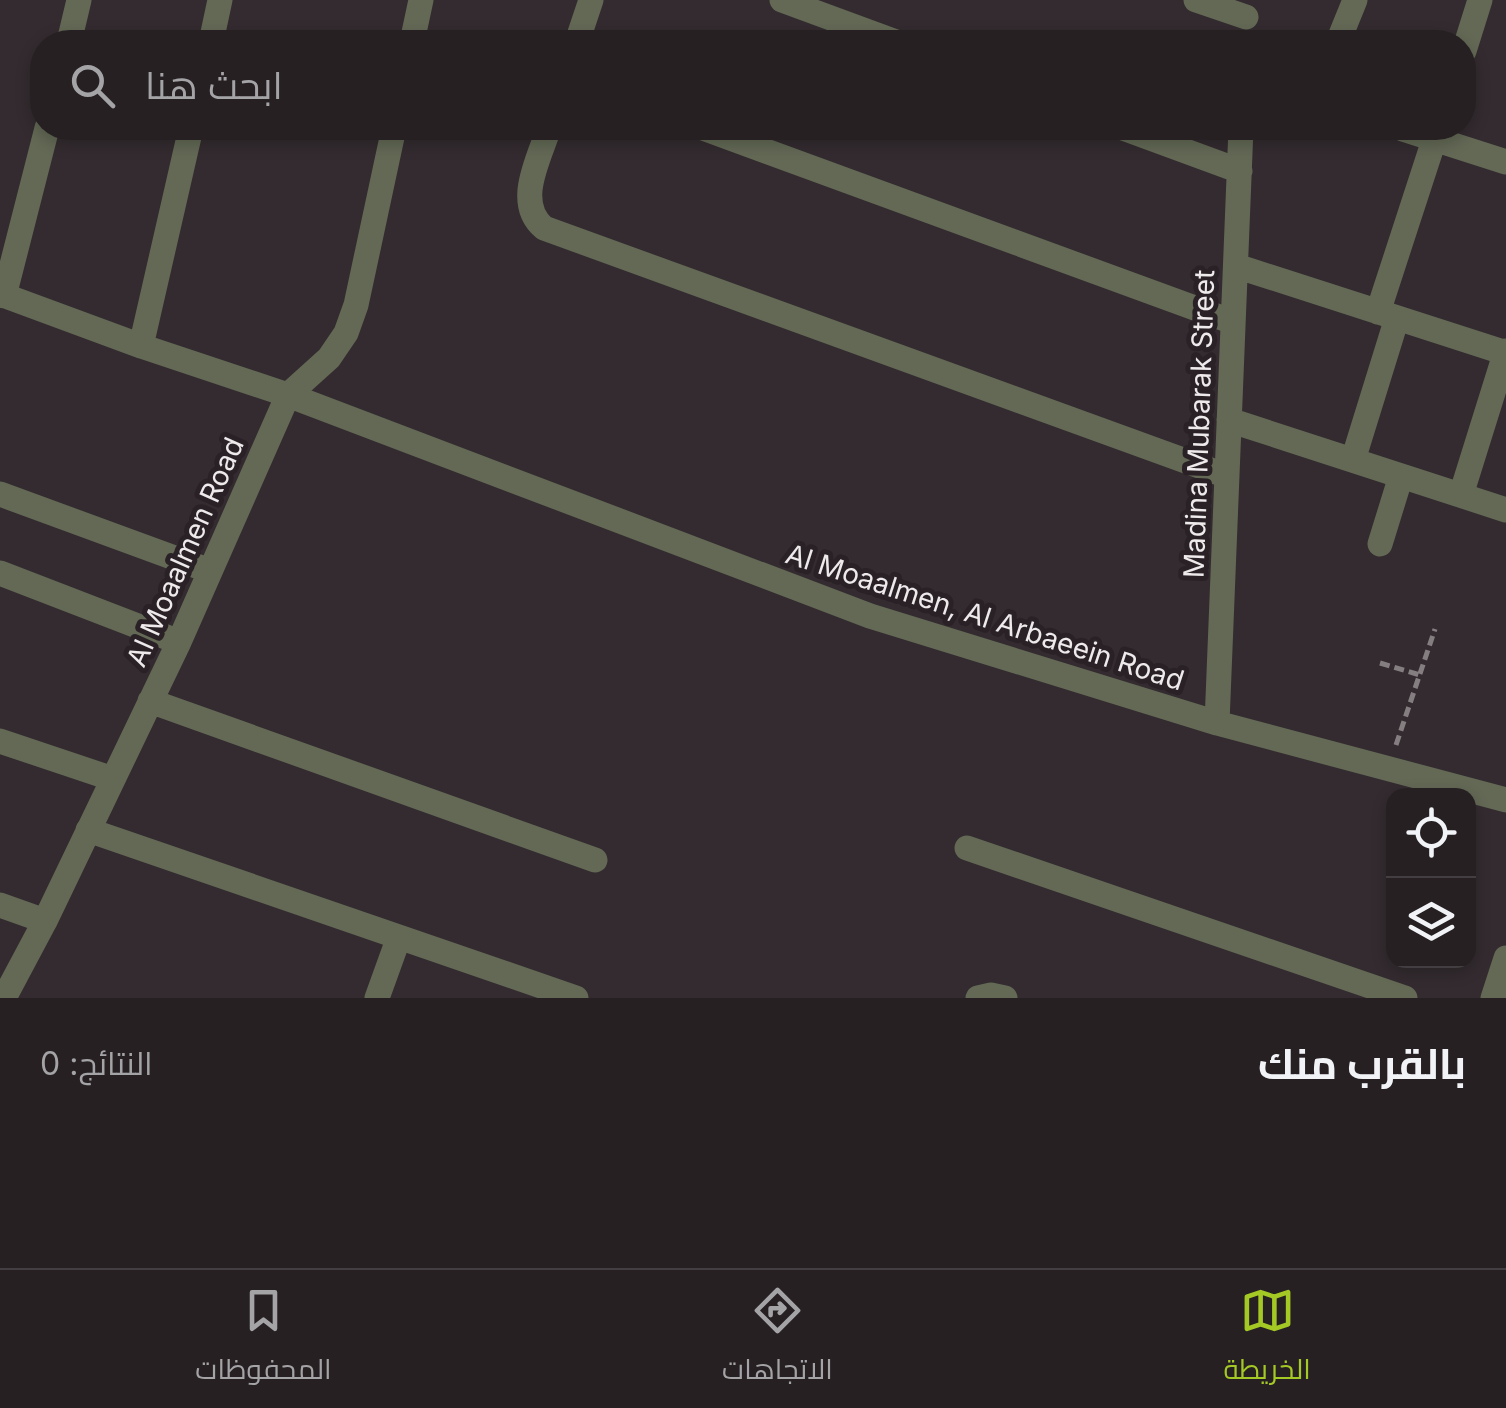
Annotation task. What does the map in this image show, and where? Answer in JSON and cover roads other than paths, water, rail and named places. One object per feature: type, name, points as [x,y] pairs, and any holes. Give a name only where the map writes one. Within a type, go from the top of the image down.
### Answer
[{"type":"street","points":[[71,30],[80,0]]},
{"type":"street","points":[[213,30],[220,0]]},
{"type":"street","points":[[415,30],[421,0]]},
{"type":"street","points":[[581,30],[591,0]]},
{"type":"street","points":[[782,0],[863,30]]},
{"type":"street","points":[[1196,0],[1246,20]]},
{"type":"street","points":[[1343,30],[1355,0]]},
{"type":"street","points":[[1470,30],[1480,0]]},
{"type":"street","points":[[2,295],[44,140]]},
{"type":"street","points":[[142,346],[188,140]]},
{"type":"street","name":"Al Moaalmen Road","points":[[4,998],[179,642],[288,394],[329,358],[352,319],[391,140]]},
{"type":"street","points":[[546,140],[529,196],[531,214],[544,228],[1227,476]]},
{"type":"street","points":[[736,140],[1233,322]]},
{"type":"street","points":[[1156,140],[1240,171]]},
{"type":"street","name":"Madina Mubarak Street","points":[[1217,723],[1241,140]]},
{"type":"street","points":[[1353,460],[1435,140]]},
{"type":"street","points":[[1454,140],[1506,162]]},
{"type":"street","points":[[1236,266],[1506,352],[1461,495]]},
{"type":"street","name":"Al Moaalmen, Al Arbaeein Road","points":[[2,295],[288,394],[870,616],[1217,723],[1506,800]]},
{"type":"street","points":[[1229,420],[1506,510]]},
{"type":"street","points":[[1380,544],[1401,476]]},
{"type":"street","points":[[0,494],[210,571]]},
{"type":"street","points":[[0,574],[179,642]]},
{"type":"street","points":[[150,702],[595,860]]},
{"type":"street","points":[[0,740],[113,779]]},
{"type":"street","points":[[88,830],[576,998]]},
{"type":"street","points":[[967,848],[1404,998]]},
{"type":"street","points":[[0,905],[44,921]]},
{"type":"street","points":[[377,998],[399,937]]},
{"type":"street","points":[[1492,998],[1506,958]]},
{"type":"street","points":[[978,998],[1005,998]]}]
